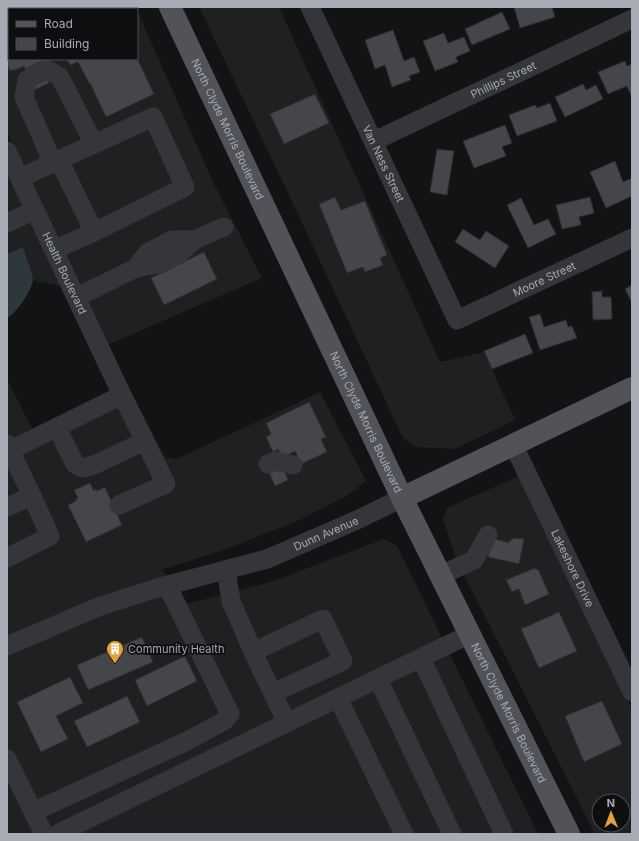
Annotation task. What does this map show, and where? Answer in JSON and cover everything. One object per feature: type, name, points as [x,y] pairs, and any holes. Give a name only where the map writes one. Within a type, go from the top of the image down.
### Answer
[{"type":"main road","name":"North Clyde Morris Boulevard","points":[[170,7],[402,498],[569,834]]},
{"type":"main road","name":"Dunn Avenue","points":[[402,498],[632,388]]},
{"type":"street","name":"Van Ness Street","points":[[310,7],[457,320]]},
{"type":"street","name":"Phillips Street","points":[[374,141],[632,19]]},
{"type":"street","points":[[94,144],[60,77],[47,69],[27,80],[24,97],[56,162],[94,232]]},
{"type":"street","points":[[20,178],[153,117],[185,187],[54,250]]},
{"type":"street","name":"Health Boulevard","points":[[7,151],[122,395],[166,484],[119,504]]},
{"type":"street","points":[[7,223],[35,210]]},
{"type":"street","points":[[76,297],[136,268],[147,253],[172,240],[194,240],[224,227]]},
{"type":"street","name":"Moore Street","points":[[457,320],[632,238]]},
{"type":"street","points":[[7,558],[50,536],[8,449],[57,428],[122,395]]},
{"type":"street","points":[[57,428],[75,464],[82,468],[94,466],[145,441]]},
{"type":"street","name":"Lakeshore Drive","points":[[513,444],[632,692]]},
{"type":"street","points":[[268,464],[276,461],[293,465]]},
{"type":"street","points":[[7,507],[32,496]]},
{"type":"street","name":"Dunn Avenue","points":[[7,646],[98,607],[167,585],[267,559],[344,526],[402,498]]},
{"type":"street","points":[[441,575],[474,560],[488,535]]},
{"type":"street","points":[[226,570],[231,601],[253,652],[287,723]]},
{"type":"street","points":[[33,812],[187,741],[224,721],[230,714],[167,585]]},
{"type":"street","points":[[253,652],[323,619],[343,661],[273,693]]},
{"type":"street","points":[[57,834],[470,634]]},
{"type":"street","points":[[420,658],[504,834]]},
{"type":"street","points":[[378,679],[452,834]]},
{"type":"street","points":[[338,698],[404,834]]},
{"type":"street","points":[[7,759],[44,834]]},
{"type":"shaded area","points":[[7,7],[135,7],[8,8],[8,60],[138,60],[138,12],[214,184],[262,278],[107,345],[7,133]]},
{"type":"shaded area","points":[[199,7],[279,7],[440,362],[484,352],[515,420],[455,449],[415,447],[403,438]]},
{"type":"shaded area","points":[[7,168],[63,287],[33,280],[23,247],[7,254]]},
{"type":"shaded area","points":[[23,247],[33,280],[30,290],[23,301],[15,312],[7,318],[7,254]]},
{"type":"shaded area","points":[[7,380],[33,430],[7,443]]},
{"type":"shaded area","points":[[130,390],[165,457],[177,459],[320,392],[366,481],[348,495],[300,520],[221,551],[163,569],[166,577],[7,637],[7,461],[119,406],[163,495],[176,488],[129,391]]},
{"type":"shaded area","points":[[519,476],[632,709],[632,834],[595,834],[631,833],[631,793],[591,793],[591,826],[457,561],[443,520],[447,508]]},
{"type":"shaded area","points":[[384,539],[397,546],[538,834],[9,834],[7,829],[7,655],[100,615],[173,593],[179,606],[271,582]]},
{"type":"building","points":[[113,7],[114,8],[12,8]]},
{"type":"building","points":[[514,7],[552,7],[555,17],[520,28]]},
{"type":"building","points":[[7,11],[8,60],[45,60],[25,69],[24,66],[10,71],[7,64]]},
{"type":"building","points":[[502,12],[510,29],[472,45],[465,29]]},
{"type":"building","points":[[393,30],[404,61],[414,57],[420,72],[409,76],[411,80],[392,87],[385,65],[375,69],[365,40]]},
{"type":"building","points":[[444,33],[448,43],[464,37],[470,51],[456,57],[458,62],[435,71],[423,41]]},
{"type":"building","points":[[68,60],[138,60],[154,94],[106,117],[78,62],[70,65]]},
{"type":"building","points":[[625,61],[627,66],[632,64],[632,98],[627,86],[608,94],[598,72]]},
{"type":"building","points":[[39,62],[49,83],[34,90],[25,69]]},
{"type":"building","points":[[583,84],[586,90],[596,85],[603,99],[565,117],[555,97]]},
{"type":"building","points":[[315,94],[329,123],[284,144],[270,114]]},
{"type":"building","points":[[550,103],[557,121],[517,136],[509,115],[535,105],[537,108]]},
{"type":"building","points":[[505,125],[512,143],[502,147],[506,156],[474,168],[463,141]]},
{"type":"building","points":[[437,149],[454,151],[447,195],[430,192]]},
{"type":"building","points":[[615,161],[623,182],[632,178],[632,196],[606,208],[590,172]]},
{"type":"building","points":[[335,197],[341,210],[365,201],[387,255],[380,258],[383,265],[365,272],[363,267],[347,273],[319,204]]},
{"type":"building","points":[[590,197],[594,213],[579,217],[581,225],[562,229],[556,205]]},
{"type":"building","points":[[521,198],[534,225],[548,219],[556,234],[528,248],[507,205]]},
{"type":"building","points":[[463,229],[480,240],[486,231],[509,246],[495,268],[455,242]]},
{"type":"building","points":[[204,252],[217,279],[164,305],[151,278]]},
{"type":"building","points":[[632,285],[632,303],[625,289]]},
{"type":"building","points":[[602,291],[602,297],[611,297],[612,319],[593,320],[592,292]]},
{"type":"building","points":[[540,314],[544,327],[566,320],[568,327],[572,326],[577,338],[540,350],[529,317]]},
{"type":"building","points":[[525,334],[533,353],[492,369],[484,351]]},
{"type":"building","points":[[309,402],[326,437],[321,439],[327,452],[301,464],[295,451],[282,458],[278,449],[273,452],[266,437],[271,434],[266,423]]},
{"type":"building","points":[[282,466],[288,480],[275,486],[269,472]]},
{"type":"building","points":[[90,483],[94,491],[105,487],[122,525],[86,542],[68,505],[76,501],[78,498],[74,490]]},
{"type":"building","points":[[492,538],[509,543],[509,541],[515,538],[524,539],[519,564],[488,557]]},
{"type":"building","points":[[535,568],[536,570],[538,569],[549,594],[525,605],[519,589],[512,592],[506,580]]},
{"type":"building","points":[[559,612],[577,651],[539,668],[521,629]]},
{"type":"building","name":"Community Health","points":[[142,637],[153,662],[88,690],[77,665]]},
{"type":"building","points":[[185,656],[197,681],[147,706],[135,680]]},
{"type":"building","points":[[70,677],[83,703],[56,716],[68,739],[41,752],[17,702]]},
{"type":"building","points":[[127,696],[140,722],[87,747],[74,721]]},
{"type":"building","points":[[602,701],[622,744],[584,762],[565,716]]},
{"type":"place","name":"Community Health","points":[[115,664]]}]
